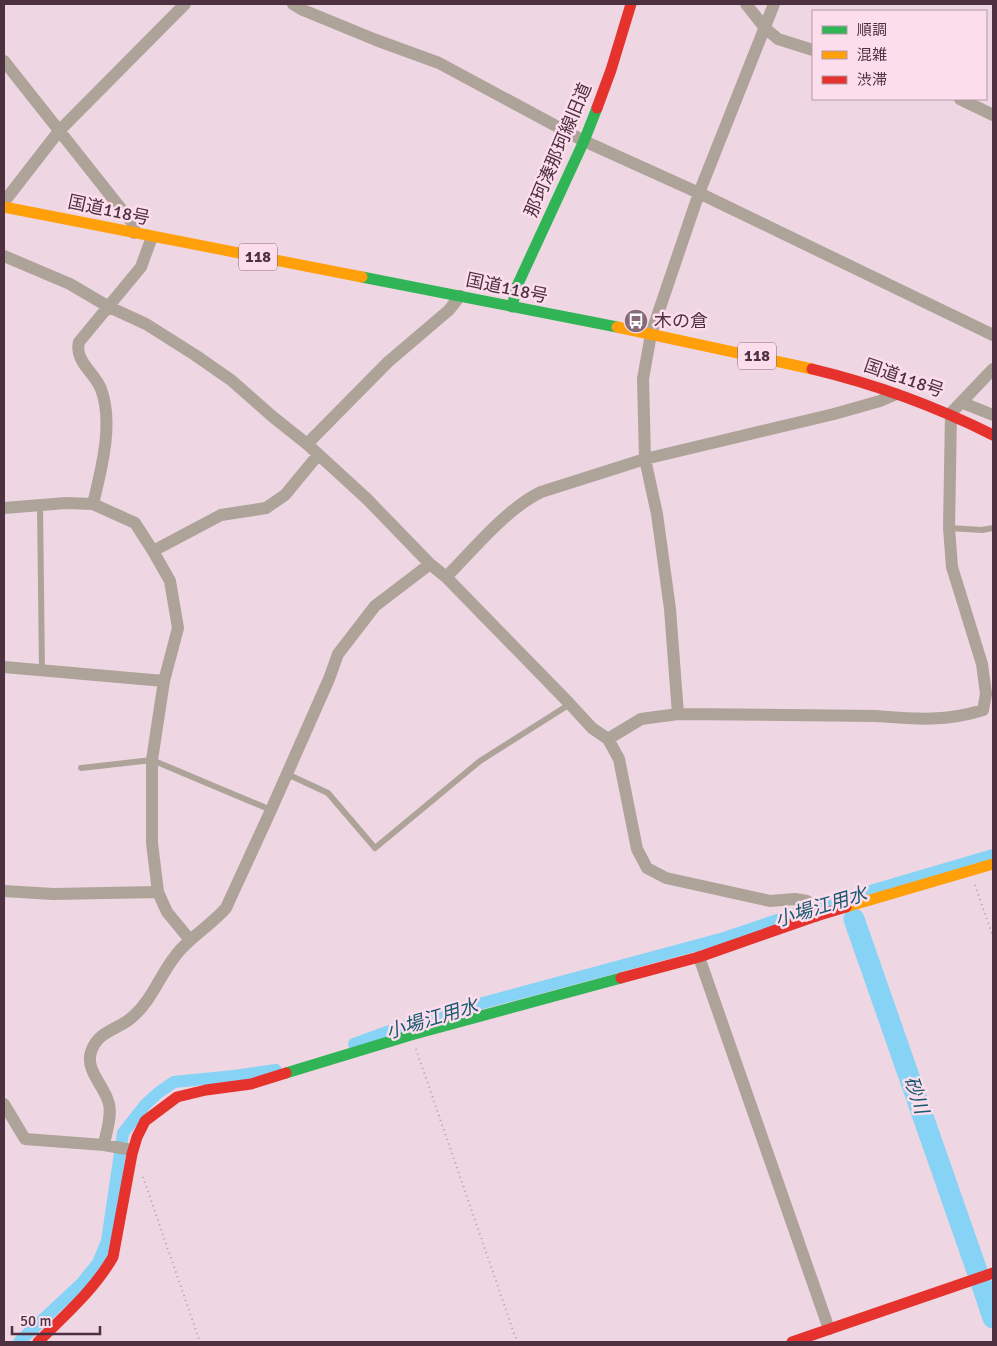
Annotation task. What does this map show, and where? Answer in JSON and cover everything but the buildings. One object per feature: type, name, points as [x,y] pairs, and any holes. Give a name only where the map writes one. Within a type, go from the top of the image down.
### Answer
[{"type":"main road","name":"那珂湊那珂線旧道","points":[[512,307],[517,286],[584,141],[611,70],[631,4]]},
{"type":"main road","name":"国道118号","points":[[4,207],[651,334],[797,365],[849,377],[898,393],[952,414],[993,435]]},
{"type":"main road","points":[[38,1342],[87,1294],[105,1272],[113,1257],[132,1154],[137,1137],[145,1121],[177,1097],[206,1090],[251,1084],[412,1035],[699,956],[812,909],[970,872],[993,864]]},
{"type":"main road","points":[[792,1342],[993,1273]]},
{"type":"street","points":[[4,202],[59,130],[185,4]]},
{"type":"street","points":[[293,4],[303,10],[376,40],[438,63],[584,141],[699,193],[993,335]]},
{"type":"street","points":[[746,4],[765,28],[778,39],[812,50]]},
{"type":"street","points":[[678,714],[670,609],[657,514],[645,459],[643,380],[651,334],[699,193],[774,4]]},
{"type":"street","points":[[4,61],[134,225],[134,233]]},
{"type":"street","points":[[962,100],[993,115]]},
{"type":"street","points":[[93,504],[104,458],[106,421],[101,388],[79,357],[77,349],[79,342],[141,266],[152,237]]},
{"type":"street","points":[[4,256],[70,284],[109,307],[146,324],[195,355],[230,380],[272,417],[307,444],[368,499],[592,728],[608,739],[619,759],[637,849],[647,868],[666,878],[770,901],[795,899],[812,909]]},
{"type":"street","points":[[307,444],[388,362],[449,310],[460,296]]},
{"type":"street","points":[[608,739],[641,719],[678,714],[876,716],[908,719],[944,719],[983,710],[986,694],[982,664],[952,567],[949,528],[952,414],[993,368]]},
{"type":"street","points":[[446,578],[511,512],[527,499],[541,492],[645,459],[834,414],[880,401],[898,393]]},
{"type":"street","points":[[963,403],[993,415]]},
{"type":"street","points":[[153,551],[221,515],[266,508],[285,495],[318,455]]},
{"type":"street","points":[[4,508],[66,503],[93,504],[135,523],[170,581],[178,628],[164,681],[152,760],[152,843],[158,892],[167,912],[190,940]]},
{"type":"street","points":[[107,1146],[110,1106],[106,1093],[90,1066],[90,1053],[95,1042],[103,1034],[129,1020],[141,1008],[170,964],[190,940],[218,918],[226,908],[329,679],[338,654],[375,606],[430,564]]},
{"type":"street","points":[[4,667],[164,681]]},
{"type":"street","points":[[4,891],[53,894],[158,892]]},
{"type":"street","points":[[699,956],[829,1329]]},
{"type":"street","points":[[4,1104],[25,1139],[127,1149]]},
{"type":"lane","points":[[40,505],[42,670]]},
{"type":"lane","points":[[949,528],[982,530],[993,528]]},
{"type":"lane","points":[[287,774],[328,793],[376,848],[480,761],[570,704]]},
{"type":"lane","points":[[81,768],[152,760],[271,810]]},
{"type":"path","points":[[970,872],[993,937]]},
{"type":"path","points":[[412,1035],[517,1342]]},
{"type":"path","points":[[143,1177],[200,1342]]},
{"type":"waterway","name":"小場江用水","points":[[354,1044],[453,1011],[724,938],[816,907],[993,855]]},
{"type":"waterway","name":"砂川","points":[[854,919],[977,1271]]},
{"type":"waterway","name":"小場江用水","points":[[19,1342],[81,1284],[98,1263],[107,1241],[123,1133],[145,1105],[174,1082],[276,1070]]},
{"type":"waterway","name":"砂川","points":[[982,1285],[993,1318]]},
{"type":"traffic: fast","points":[[512,307],[517,286],[584,141],[597,108]]},
{"type":"traffic: fast","points":[[362,277],[617,327]]},
{"type":"traffic: fast","points":[[286,1073],[411,1035],[621,978]]},
{"type":"traffic: slow","points":[[4,207],[362,277]]},
{"type":"traffic: slow","points":[[617,327],[812,369]]},
{"type":"traffic: slow","points":[[846,907],[993,864]]},
{"type":"traffic: jam","points":[[597,108],[631,4]]},
{"type":"traffic: jam","points":[[812,369],[904,397],[993,435]]},
{"type":"traffic: jam","points":[[621,978],[699,957],[846,907]]},
{"type":"traffic: jam","points":[[38,1342],[88,1291],[113,1257],[132,1154],[137,1137],[145,1121],[177,1097],[206,1090],[251,1084],[286,1073]]},
{"type":"traffic: jam","points":[[792,1342],[993,1273]]},
{"type":"place","name":"木の倉","points":[[636,321]]}]
